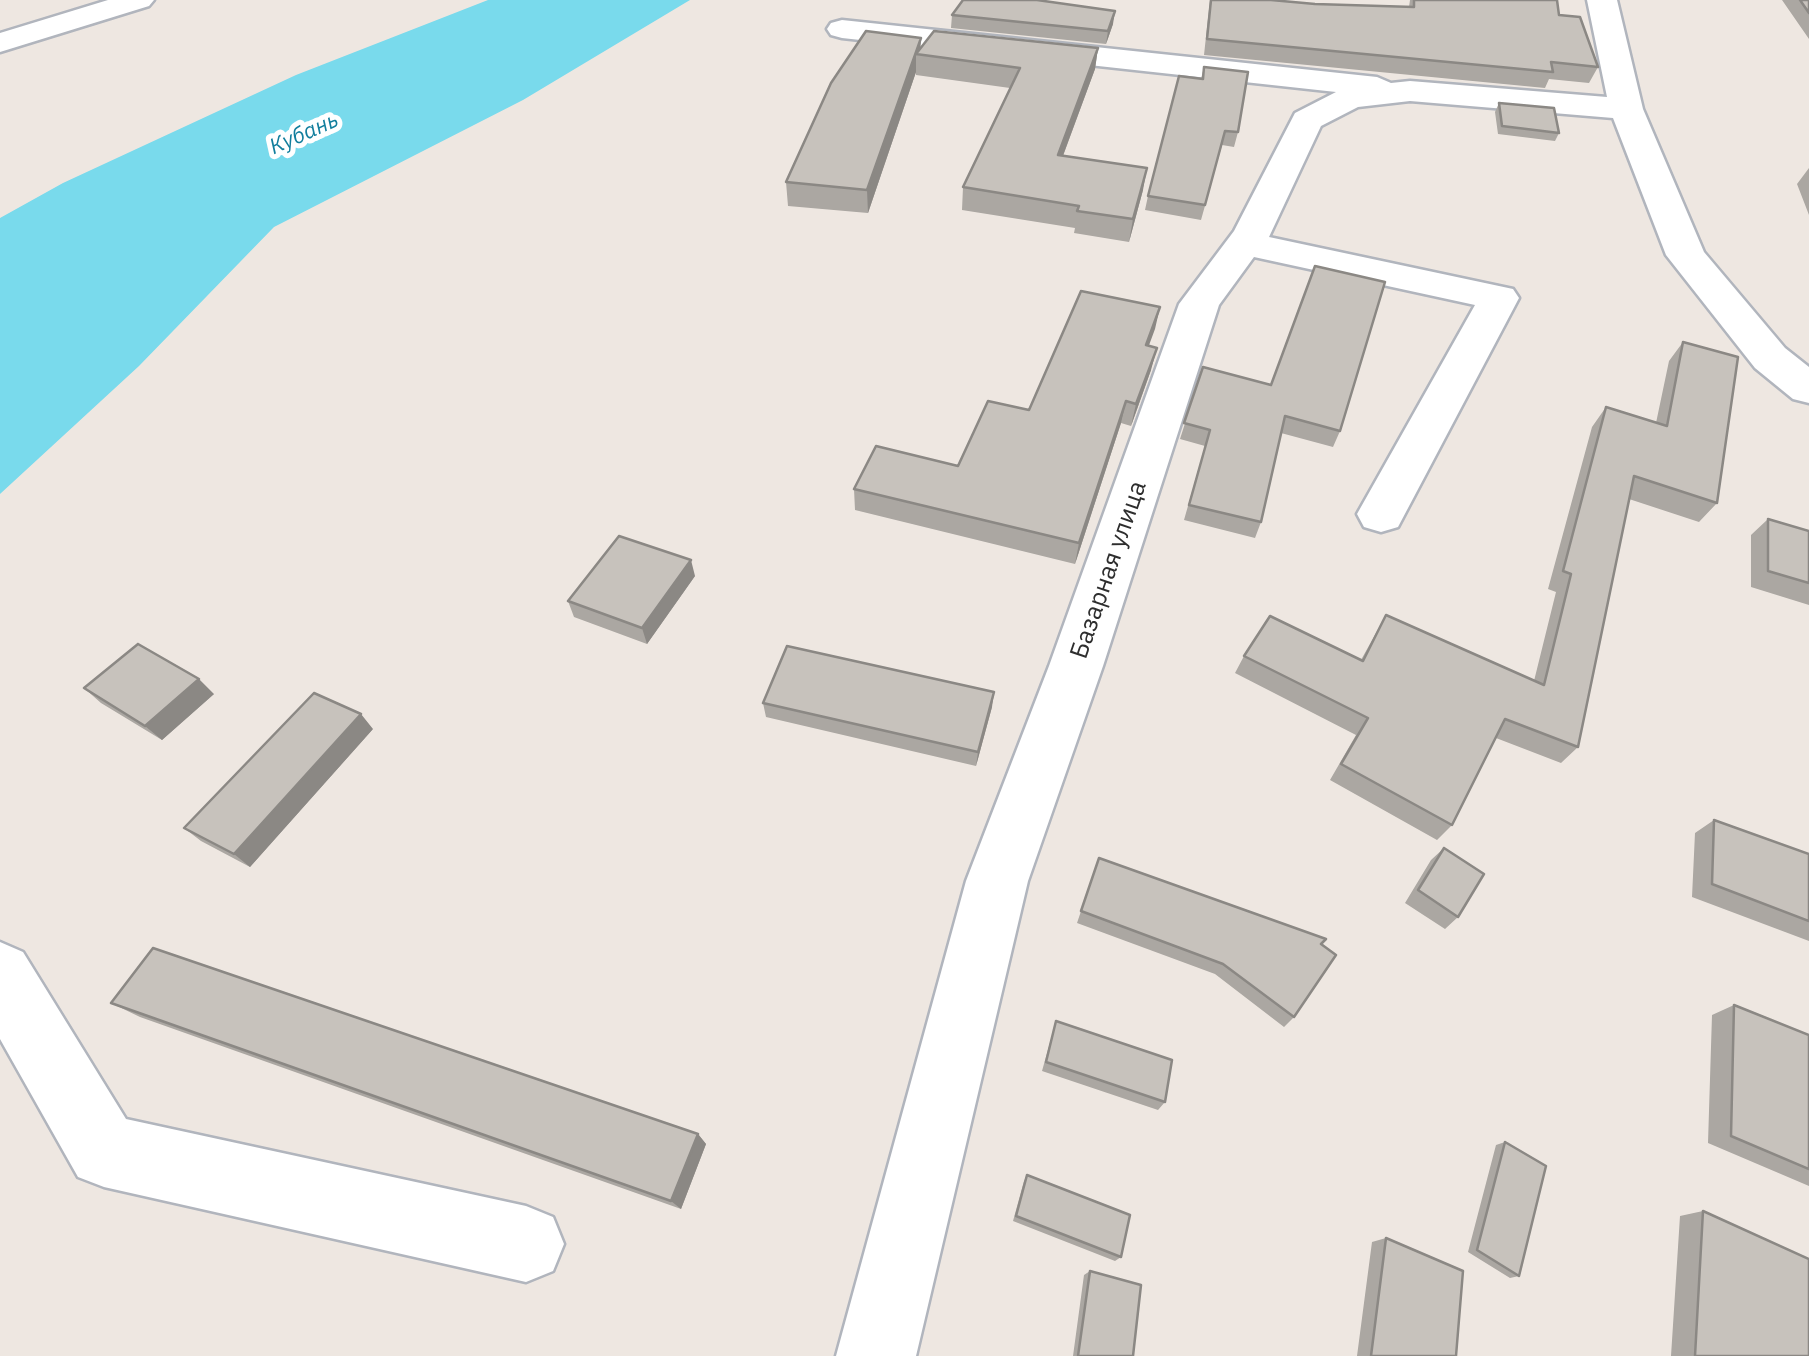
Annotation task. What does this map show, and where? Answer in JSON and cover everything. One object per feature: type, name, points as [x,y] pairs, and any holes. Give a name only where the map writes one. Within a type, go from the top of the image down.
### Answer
[{"type":"street","points":[[0,43],[139,0]]},
{"type":"street","points":[[1602,0],[1626,109],[1686,256],[1770,358],[1797,379]]},
{"type":"street","points":[[842,29],[1410,91]]},
{"type":"street","name":"Базарная улица","points":[[876,1356],[997,881],[1076,666],[1199,304],[1244,243],[1306,120],[1350,98],[1410,91],[1626,109]]},
{"type":"street","points":[[1244,243],[1499,298],[1380,514]]},
{"type":"street","points":[[0,975],[104,1151],[526,1244]]},
{"type":"water","name":"Кубань","points":[[488,0],[690,0],[523,100],[274,227],[139,366],[0,494],[0,218],[63,183],[296,75]]},
{"type":"building","points":[[963,0],[1037,0],[1115,11],[1108,31],[952,15]]},
{"type":"building","points":[[1211,0],[1414,7],[1414,0],[1557,0],[1559,15],[1580,17],[1598,67],[1551,62],[1553,72],[1207,39]]},
{"type":"building","points":[[866,31],[921,38],[867,190],[786,182],[831,83]]},
{"type":"building","points":[[934,31],[1098,48],[1058,155],[1147,168],[1133,219],[963,187],[1020,68],[916,54]]},
{"type":"building","points":[[1204,67],[1248,72],[1238,132],[1225,131],[1205,205],[1148,196],[1179,76],[1203,79]]},
{"type":"building","points":[[1499,103],[1554,108],[1559,133],[1502,126]]},
{"type":"building","points":[[1315,266],[1385,282],[1340,431],[1285,416],[1261,522],[1189,505],[1210,430],[1184,423],[1203,367],[1271,385]]},
{"type":"building","points":[[1081,291],[1160,307],[1146,345],[1157,348],[1136,404],[1126,401],[1079,543],[854,489],[876,446],[958,466],[988,401],[1029,410]]},
{"type":"building","points":[[1683,342],[1738,357],[1717,503],[1634,476],[1578,747],[1505,719],[1452,825],[1341,764],[1368,718],[1244,656],[1270,616],[1363,661],[1386,615],[1544,685],[1571,574],[1563,571],[1606,407],[1667,426]]},
{"type":"building","points":[[1768,519],[1809,531],[1809,583],[1768,571]]},
{"type":"building","points":[[619,536],[691,560],[642,628],[568,601]]},
{"type":"building","points":[[138,644],[199,679],[145,726],[84,688]]},
{"type":"building","points":[[787,646],[994,692],[978,752],[763,703]]},
{"type":"building","points":[[314,693],[361,714],[234,854],[184,828]]},
{"type":"building","points":[[1714,820],[1809,854],[1809,921],[1712,884]]},
{"type":"building","points":[[1444,848],[1484,874],[1458,917],[1418,890]]},
{"type":"building","points":[[1099,858],[1326,939],[1321,944],[1336,955],[1294,1017],[1223,964],[1081,911]]},
{"type":"building","points":[[153,948],[698,1134],[671,1201],[111,1003]]},
{"type":"building","points":[[1734,1005],[1809,1035],[1809,1169],[1731,1136]]},
{"type":"building","points":[[1056,1021],[1172,1060],[1165,1102],[1046,1062]]},
{"type":"building","points":[[1505,1142],[1546,1166],[1519,1276],[1477,1250]]},
{"type":"building","points":[[1027,1175],[1130,1215],[1121,1257],[1016,1216]]},
{"type":"building","points":[[1703,1211],[1809,1259],[1809,1356],[1695,1356]]},
{"type":"building","points":[[1386,1238],[1463,1271],[1456,1356],[1371,1356]]},
{"type":"building","points":[[1090,1271],[1141,1285],[1133,1356],[1078,1356]]}]
